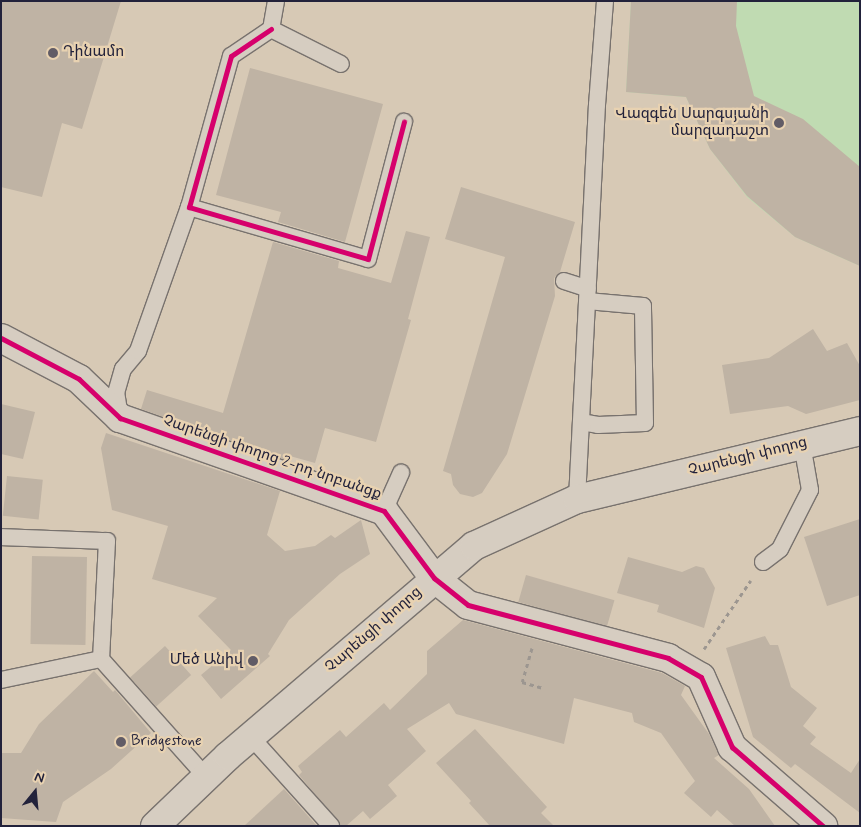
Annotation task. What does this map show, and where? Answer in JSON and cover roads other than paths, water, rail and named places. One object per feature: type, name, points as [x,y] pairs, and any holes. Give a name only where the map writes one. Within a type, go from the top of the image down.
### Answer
[{"type":"street","name":"Չարենցի փողոց 2-րդ նրբանցք","points":[[1,338],[79,379],[120,418],[384,511],[434,578],[468,604],[668,658],[688,669],[701,677],[732,747],[823,826]]},
{"type":"street","name":"Չարենցի փողոց","points":[[155,826],[251,737],[434,578],[474,546],[577,499],[802,444],[859,435]]},
{"type":"lane","points":[[120,418],[116,393],[124,369],[138,351],[189,207],[231,56],[271,29],[276,1]]},
{"type":"lane","points":[[577,499],[605,1]]},
{"type":"lane","points":[[271,29],[341,64]]},
{"type":"lane","points":[[189,207],[368,259],[404,122]]},
{"type":"lane","points":[[564,281],[587,295],[643,306],[645,423],[598,425],[581,422]]},
{"type":"lane","points":[[763,562],[780,549],[810,490],[802,444]]},
{"type":"lane","points":[[384,511],[401,472]]},
{"type":"lane","points":[[1,537],[107,541],[101,659],[206,777]]},
{"type":"lane","points":[[1,680],[101,659]]},
{"type":"lane","points":[[251,737],[331,826]]},
{"type":"place","name":"Դինամո","points":[[53,53]]},
{"type":"place","name":"Վազգեն Սարգսյանի մարզադաշտ","points":[[779,123]]},
{"type":"place","name":"Մեծ Անիվ","points":[[253,661]]},
{"type":"place","name":"Bridgestone","points":[[121,742]]}]
